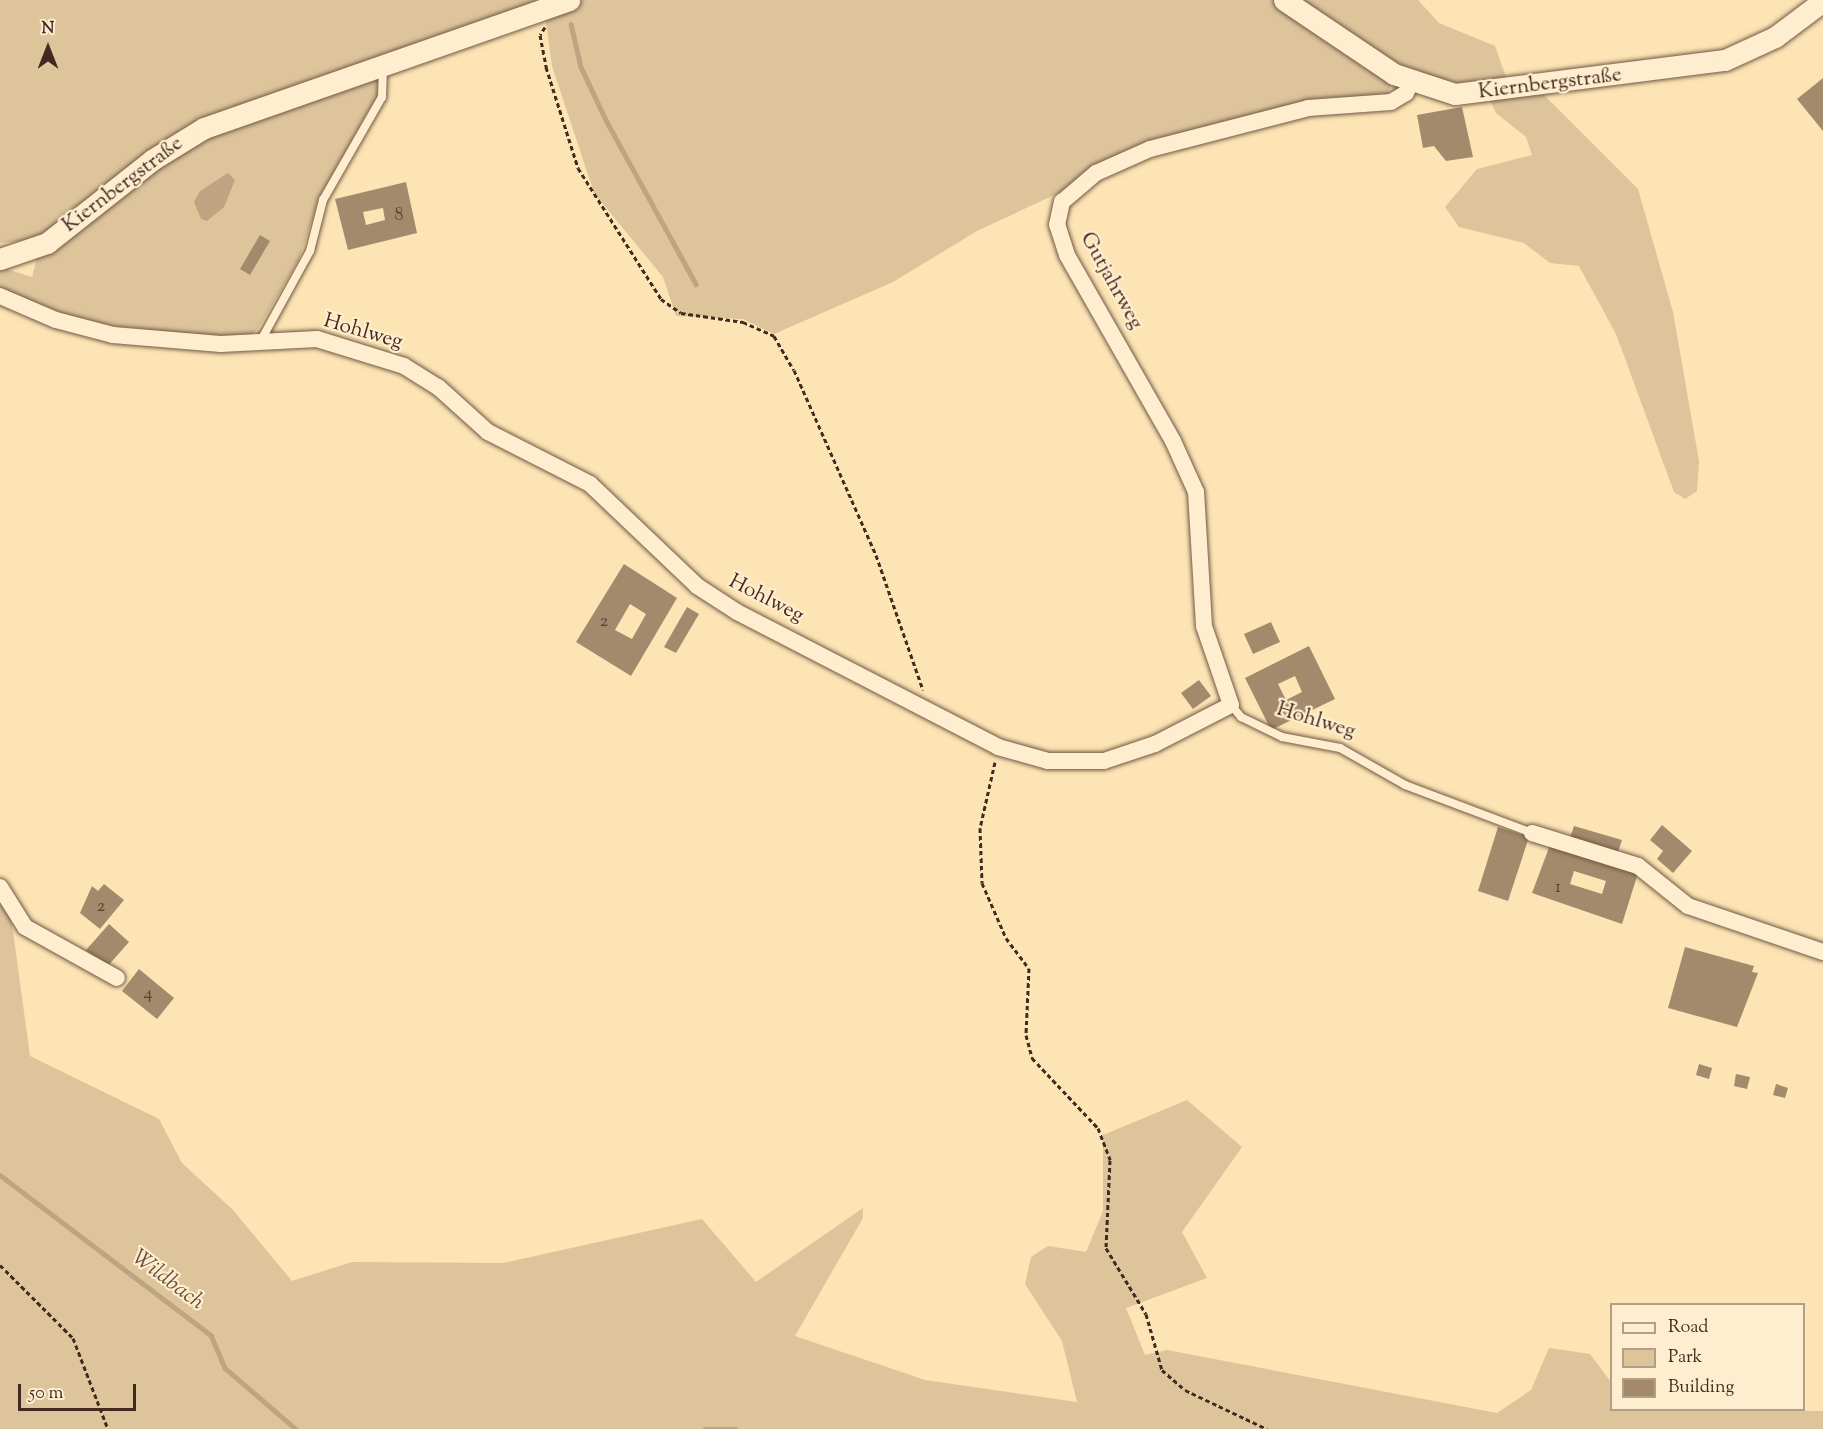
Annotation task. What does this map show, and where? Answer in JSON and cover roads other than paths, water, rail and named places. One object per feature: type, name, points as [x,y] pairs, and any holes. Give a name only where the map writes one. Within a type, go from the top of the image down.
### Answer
[{"type":"street","name":"Kiernbergstraße","points":[[0,259],[47,243],[152,160],[204,128],[383,63],[569,0]]},
{"type":"street","name":"Kiernbergstraße","points":[[1284,0],[1411,82],[1455,94],[1481,94],[1692,67],[1749,51],[1823,1]]},
{"type":"street","name":"Gutjahrweg","points":[[1231,705],[1204,626],[1196,492],[1173,441],[1067,255],[1058,213],[1079,184],[1150,149],[1308,108],[1391,102],[1406,93],[1411,82]]},
{"type":"street","name":"Hohlweg","points":[[0,296],[56,321],[113,335],[260,343],[334,343],[420,374],[488,432],[590,484],[712,597],[998,747],[1048,762],[1104,761],[1155,744],[1231,705]]},
{"type":"street","points":[[1532,834],[1638,866],[1688,906],[1823,952]]},
{"type":"street","points":[[0,887],[25,927],[117,978]]},
{"type":"lane","points":[[260,343],[268,319],[310,251],[323,200],[382,97],[383,63]]},
{"type":"lane","name":"Hohlweg","points":[[1231,705],[1274,734],[1340,748],[1405,785],[1532,834]]},
{"type":"waterway","points":[[571,24],[581,67],[607,122],[696,284]]},
{"type":"waterway","name":"Wildbach","points":[[0,1175],[211,1335],[225,1368],[296,1429]]},
{"type":"waterway","name":"Wildbach","points":[[705,1429],[736,1429]]}]
